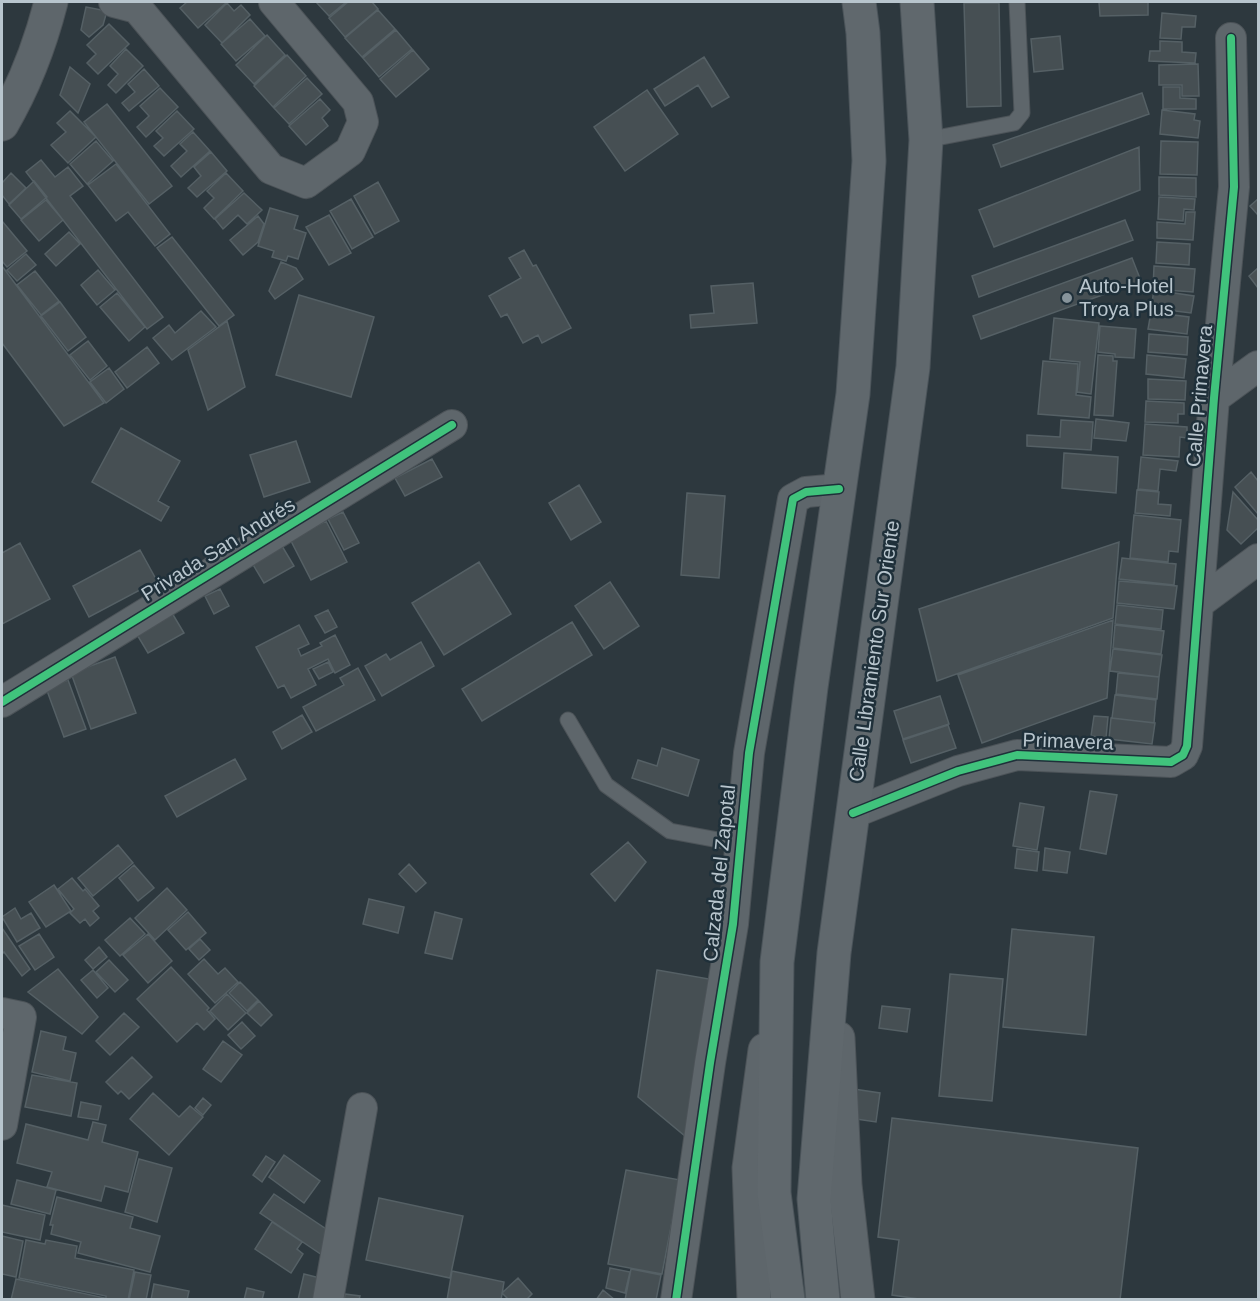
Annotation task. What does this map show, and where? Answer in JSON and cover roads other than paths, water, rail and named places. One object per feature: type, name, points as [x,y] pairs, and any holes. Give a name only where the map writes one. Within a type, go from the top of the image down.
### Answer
[{"type":"main road","points":[[788,1299],[774,1193],[777,962],[826,577],[853,394],[869,161],[863,33],[859,2]]},
{"type":"main road","name":"Calle Libramiento Sur Oriente","points":[[823,1299],[814,1199],[834,953],[913,367],[926,140],[917,2]]},
{"type":"street","points":[[2,124],[19,96],[41,41],[51,2]]},
{"type":"street","points":[[114,2],[137,8],[271,169],[306,183],[350,151],[363,122],[358,102],[274,2]]},
{"type":"street","name":"Calle Primavera","points":[[1183,755],[1187,746],[1214,398],[1234,187],[1231,38]]},
{"type":"street","points":[[1234,187],[1258,168]]},
{"type":"street","points":[[1214,398],[1258,366]]},
{"type":"street","name":"Privada San Andrés","points":[[2,702],[452,424]]},
{"type":"street","name":"Calzada del Zapotal","points":[[676,1299],[710,1062],[733,924],[749,753],[793,499],[806,492],[839,489]]},
{"type":"street","points":[[1199,603],[1258,559]]},
{"type":"street","points":[[781,573],[826,577]]},
{"type":"street","name":"Primavera","points":[[853,813],[958,771],[1017,755],[1171,762],[1183,755]]},
{"type":"street","points":[[834,953],[845,1185],[858,1299]]},
{"type":"street","points":[[754,1299],[749,1168],[777,962]]},
{"type":"street","points":[[2,1125],[11,1015]]},
{"type":"street","points":[[328,1299],[363,1108]]},
{"type":"lane","points":[[926,140],[1014,123],[1022,113],[1017,2]]},
{"type":"lane","points":[[568,720],[606,785],[670,831],[740,844]]},
{"type":"place","name":"Auto-Hotel Troya Plus","points":[[1067,298]]}]
